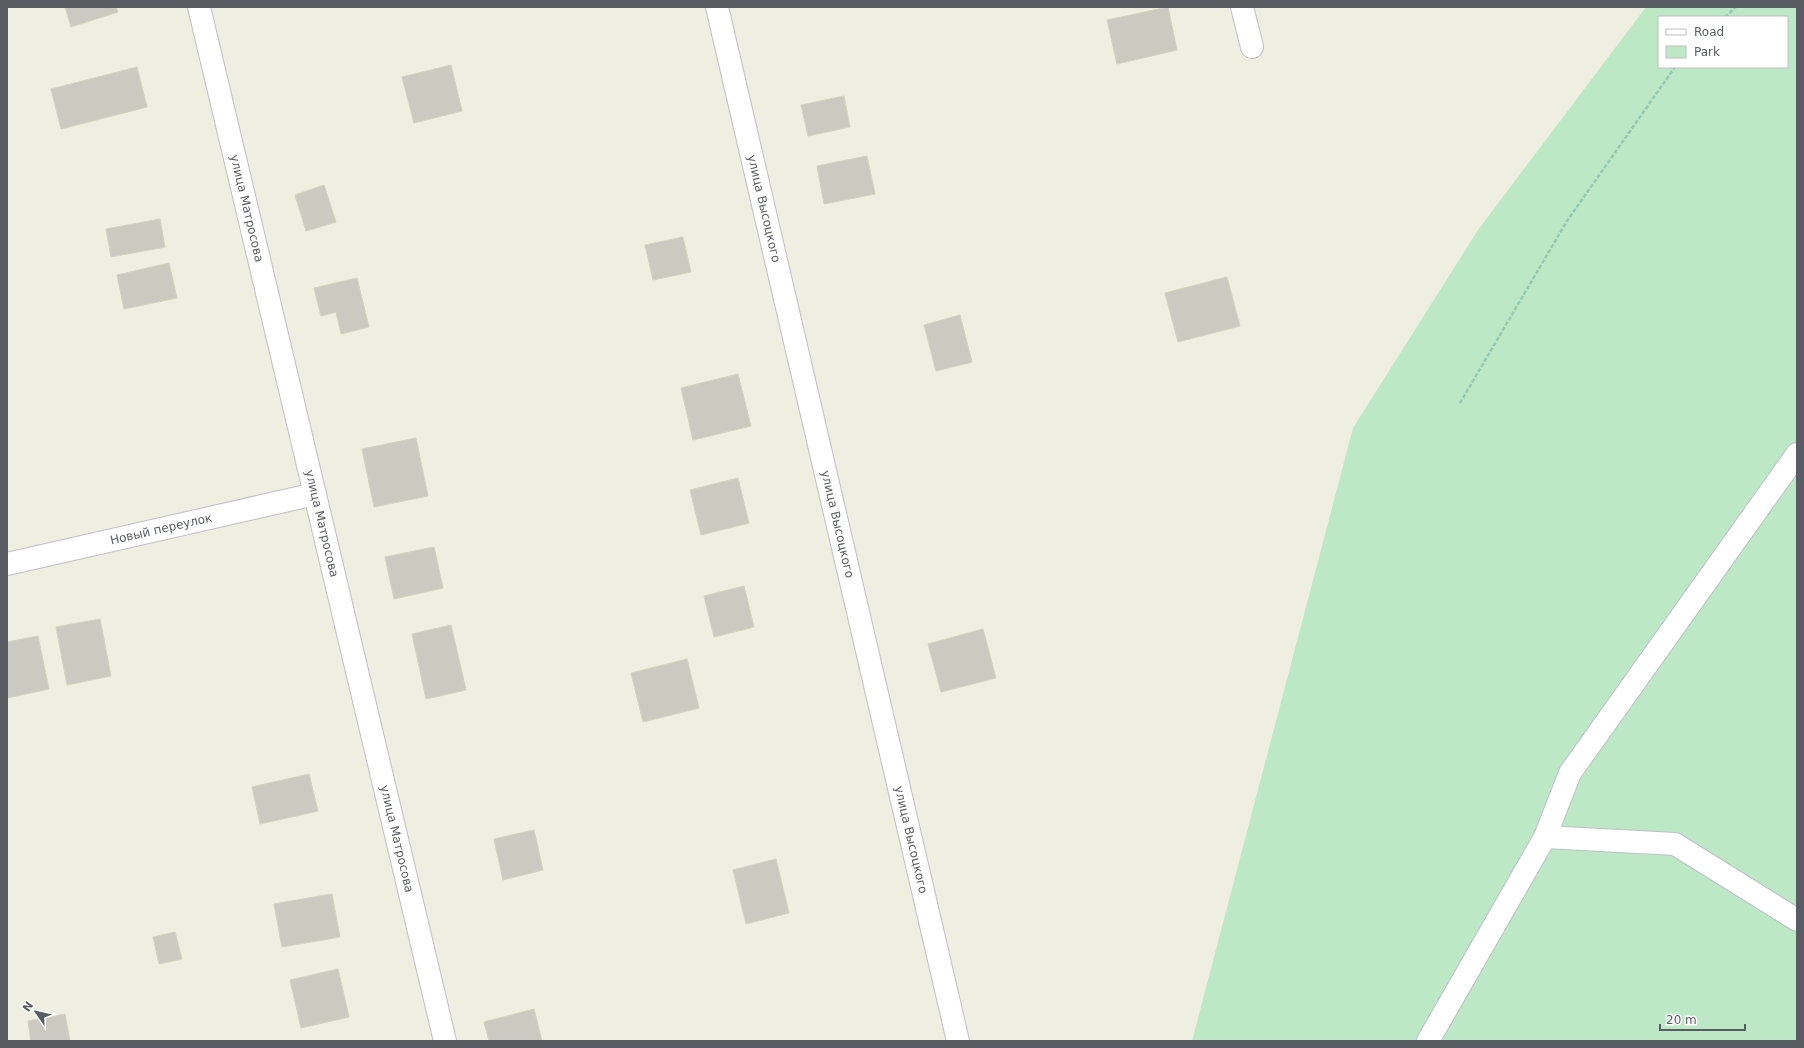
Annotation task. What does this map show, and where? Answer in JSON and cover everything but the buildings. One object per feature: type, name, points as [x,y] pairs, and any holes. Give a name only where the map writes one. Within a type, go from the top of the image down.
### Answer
[{"type":"street","name":"улица Матросова","points":[[200,7],[444,1041]]},
{"type":"street","name":"улица Высоцкого","points":[[717,7],[958,1041]]},
{"type":"street","points":[[1242,7],[1252,47]]},
{"type":"street","points":[[1428,1041],[1545,838],[1570,773],[1797,454]]},
{"type":"street","name":"Новый переулок","points":[[7,564],[315,494]]},
{"type":"street","points":[[1545,838],[1675,844],[1796,918]]},
{"type":"path","points":[[1726,16],[1736,7]]},
{"type":"path","points":[[1460,403],[1567,221],[1674,68]]},
{"type":"green space","points":[[1646,7],[1797,7],[1797,1041],[1192,1041],[1353,428],[1478,230]]}]
